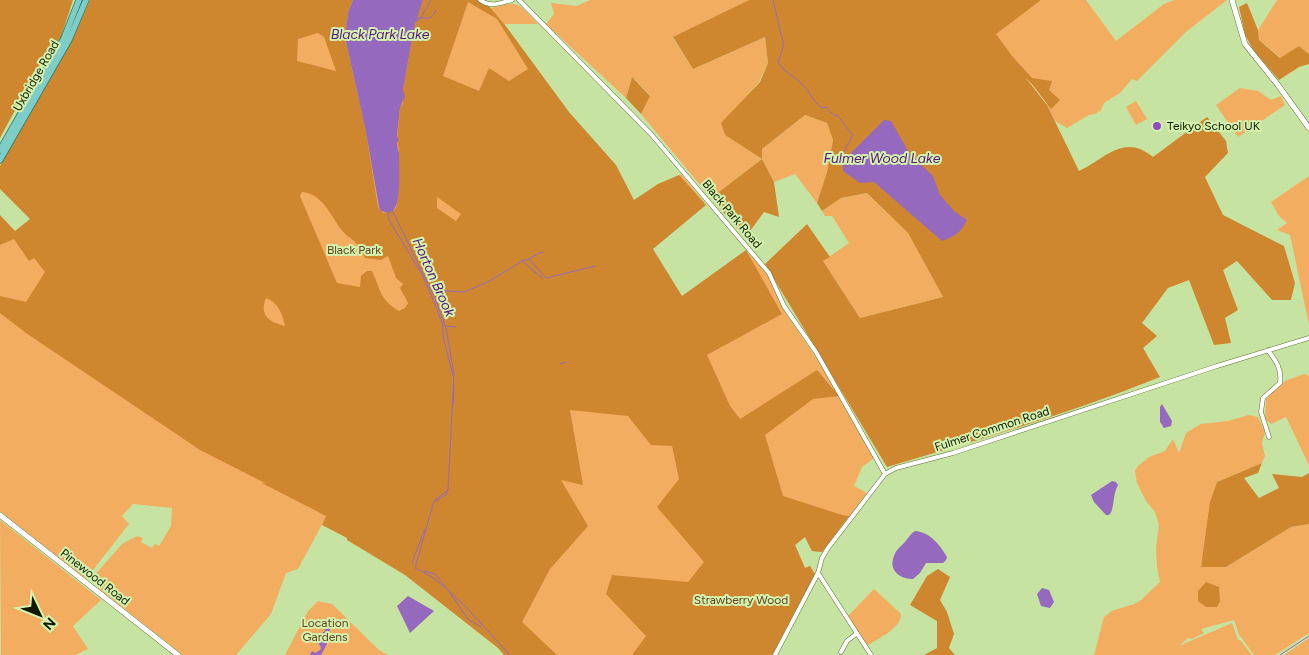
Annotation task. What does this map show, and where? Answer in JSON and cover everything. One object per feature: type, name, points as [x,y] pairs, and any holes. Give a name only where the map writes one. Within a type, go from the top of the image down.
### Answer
[{"type":"main road","name":"Uxbridge Road","points":[[0,150],[64,38],[79,0]]},
{"type":"main road","name":"Uxbridge Road","points":[[0,160],[68,40],[86,0]]},
{"type":"street","points":[[480,0],[490,5],[512,0]]},
{"type":"street","name":"Black Park Road","points":[[519,0],[651,134],[769,273],[784,306],[816,352],[885,474]]},
{"type":"street","points":[[1232,0],[1245,44],[1309,128]]},
{"type":"street","name":"Fulmer Common Road","points":[[885,474],[896,468],[953,453],[1309,338]]},
{"type":"street","points":[[1268,350],[1282,374],[1280,383],[1263,398],[1261,412],[1269,437]]},
{"type":"street","points":[[775,655],[818,573],[822,558],[828,548],[885,474]]},
{"type":"street","name":"Pinewood Road","points":[[0,515],[178,655]]},
{"type":"street","points":[[818,573],[871,655]]},
{"type":"street","points":[[841,652],[847,641],[856,634]]},
{"type":"green space","points":[[0,0],[73,0],[61,37],[39,66],[0,138]]},
{"type":"green space","name":"Black Park","points":[[89,0],[473,0],[487,9],[516,4],[525,10],[538,24],[504,24],[631,207],[681,174],[704,202],[648,246],[681,302],[749,254],[768,275],[783,309],[821,365],[874,458],[862,467],[854,486],[867,493],[822,552],[812,551],[805,537],[795,545],[805,568],[810,566],[815,577],[772,655],[507,655],[494,639],[326,517],[298,569],[286,573],[271,614],[236,655],[183,655],[98,588],[99,581],[94,576],[122,544],[137,536],[143,538],[141,542],[152,548],[155,544],[159,546],[171,526],[172,508],[133,504],[122,516],[129,524],[86,579],[0,511],[0,219],[15,233],[31,220],[54,74],[77,32]]},
{"type":"green space","name":"Black Park","points":[[90,0],[353,0],[348,13],[345,37],[366,132],[378,207],[383,213],[393,211],[396,208],[399,150],[397,141],[400,108],[403,103],[403,90],[414,28],[423,0],[480,0],[487,4],[505,25],[569,112],[616,165],[634,200],[658,184],[679,175],[706,205],[653,249],[682,296],[746,250],[782,314],[707,355],[730,406],[740,419],[817,370],[839,396],[813,399],[765,435],[783,496],[849,516],[822,552],[812,551],[805,537],[795,545],[805,568],[810,566],[815,574],[772,655],[632,655],[646,636],[606,594],[612,575],[688,582],[704,562],[657,507],[679,479],[672,446],[651,445],[628,416],[570,410],[583,485],[561,480],[588,526],[550,569],[522,622],[557,655],[504,655],[498,648],[405,575],[347,540],[347,538],[322,525],[326,516],[200,450],[26,333],[0,313],[0,296],[26,302],[45,272],[34,258],[29,261],[14,239],[0,245],[0,215],[15,231],[30,219],[0,189],[0,166],[71,43]],"holes":[[[468,2],[497,19],[528,69],[509,81],[489,68],[479,91],[443,76]],[[318,33],[324,37],[336,71],[297,61],[298,39]],[[302,192],[309,193],[320,200],[342,230],[355,242],[365,258],[381,260],[388,256],[396,278],[403,284],[400,288],[408,303],[405,308],[399,311],[392,307],[381,294],[372,271],[367,271],[361,276],[360,287],[337,283],[300,196]],[[437,197],[461,214],[456,221],[437,208]],[[266,298],[277,306],[285,326],[270,320],[264,309]]]},
{"type":"green space","points":[[590,0],[749,0],[673,38],[693,69],[765,37],[768,63],[759,82],[722,124],[725,135],[762,159],[711,198],[641,114],[650,95],[632,77],[626,98],[546,24],[554,14],[551,3],[577,6]]},
{"type":"green space","points":[[749,0],[1041,0],[996,34],[1012,56],[1032,78],[1052,81],[1049,90],[1060,100],[1051,109],[1025,77],[1047,105],[1079,171],[1115,150],[1124,147],[1143,150],[1153,157],[1207,117],[1226,141],[1228,153],[1205,177],[1223,215],[1284,246],[1295,283],[1291,300],[1272,300],[1237,261],[1223,270],[1238,310],[1225,318],[1231,343],[1214,345],[1189,280],[1168,288],[1142,323],[1157,336],[1143,348],[1160,377],[1059,414],[887,467],[765,264],[807,224],[830,257],[823,261],[860,318],[943,297],[908,233],[867,193],[841,198],[822,211],[817,203],[827,172],[833,140],[827,123],[805,115],[762,149],[762,159],[725,135],[721,123],[760,82],[768,63],[765,37],[693,69],[673,37]]},
{"type":"green space","points":[[1041,0],[1086,0],[1116,41],[1164,4],[1174,0],[1227,0],[1187,31],[1137,81],[1132,79],[1120,93],[1104,103],[1101,110],[1067,128],[1055,121],[1045,101],[992,36]]},
{"type":"green space","points":[[1277,0],[1309,0],[1309,54],[1299,46],[1281,58],[1259,40],[1258,30]]},
{"type":"green space","points":[[1247,3],[1258,30],[1259,40],[1280,58],[1299,46],[1309,54],[1309,64],[1299,67],[1279,80],[1254,51],[1245,35],[1239,7]]},
{"type":"green space","points":[[632,77],[650,96],[641,114],[626,98]]},
{"type":"green space","points":[[1240,88],[1258,91],[1271,100],[1281,96],[1285,105],[1238,137],[1216,105]]},
{"type":"green space","points":[[1136,101],[1147,119],[1136,125],[1126,107]]},
{"type":"green space","points":[[805,115],[827,123],[833,140],[827,172],[817,203],[795,174],[774,182],[762,159],[762,149]]},
{"type":"green space","points":[[762,159],[774,182],[779,217],[764,212],[745,238],[711,198]]},
{"type":"green space","points":[[1309,176],[1309,325],[1290,235],[1277,230],[1287,223],[1279,216],[1271,202]]},
{"type":"green space","points":[[867,193],[908,233],[943,297],[860,318],[823,261],[849,243],[832,216],[825,216],[822,211],[841,198]]},
{"type":"green space","points":[[1304,374],[1309,376],[1309,465],[1286,417],[1271,424],[1265,419],[1266,399],[1285,381]]},
{"type":"green space","points":[[1249,415],[1258,417],[1265,432],[1262,443],[1265,456],[1262,463],[1217,482],[1201,567],[1226,567],[1291,527],[1309,524],[1309,633],[1275,655],[1254,655],[1240,637],[1234,620],[1201,629],[1204,633],[1192,639],[1188,638],[1179,646],[1232,623],[1238,640],[1252,655],[1094,655],[1104,617],[1112,611],[1141,600],[1160,582],[1156,548],[1159,525],[1155,512],[1146,501],[1137,483],[1135,471],[1138,466],[1149,457],[1165,451],[1173,439],[1179,453],[1186,433],[1201,424],[1228,421]]},
{"type":"green space","points":[[1262,463],[1258,473],[1244,478],[1259,498],[1279,488],[1272,474],[1302,477],[1309,473],[1309,524],[1291,527],[1226,567],[1201,567],[1210,502],[1217,482]]},
{"type":"green space","points":[[0,520],[101,600],[73,626],[88,649],[75,655],[1,655]]},
{"type":"green space","points":[[938,569],[950,577],[940,600],[947,612],[954,634],[949,648],[955,655],[924,655],[937,648],[937,621],[910,605],[927,576]]},
{"type":"green space","points":[[1206,582],[1219,587],[1220,601],[1217,607],[1206,607],[1198,601],[1198,591]]},
{"type":"green space","points":[[874,589],[901,614],[893,629],[867,646],[848,616]]},
{"type":"green space","name":"Location Gardens","points":[[318,601],[332,604],[379,650],[388,655],[285,655],[308,611]]},
{"type":"green space","points":[[1309,638],[1309,655],[1284,655]]},
{"type":"water","name":"Black Park Lake","points":[[353,0],[423,0],[414,28],[403,90],[405,96],[400,108],[397,136],[399,140],[397,146],[399,153],[399,182],[397,204],[389,212],[381,211],[379,207],[366,132],[345,37],[348,13]]},
{"type":"water","name":"Fulmer Wood Lake","points":[[884,120],[891,121],[910,154],[933,176],[940,195],[954,211],[967,220],[960,231],[954,236],[942,241],[874,182],[860,183],[843,171],[843,161]]},
{"type":"water","points":[[1162,404],[1172,421],[1171,426],[1164,428],[1160,422],[1160,407]]},
{"type":"water","points":[[1112,481],[1118,485],[1111,512],[1109,515],[1106,515],[1094,502],[1091,495]]},
{"type":"water","points":[[915,531],[930,537],[938,544],[947,557],[943,563],[926,563],[920,573],[913,579],[908,579],[896,573],[893,561],[897,550]]},
{"type":"water","points":[[1042,588],[1049,590],[1054,602],[1050,608],[1041,606],[1037,594]]},
{"type":"water","points":[[408,596],[434,611],[410,633],[397,606]]},
{"type":"water","points":[[324,622],[328,622],[331,625],[329,634],[325,639],[327,644],[321,655],[310,655],[312,651],[315,653],[321,648],[317,640],[318,636],[325,631]]},
{"type":"waterway","name":"Horton Brook","points":[[416,21],[420,19],[431,0]]},
{"type":"waterway","points":[[773,0],[783,42],[778,62],[805,87],[818,104],[823,108],[826,107],[834,115],[837,115],[853,135],[838,162],[843,161]]},
{"type":"waterway","points":[[417,18],[431,18],[436,10]]},
{"type":"waterway","name":"Horton Brook","points":[[392,210],[435,298],[446,328],[454,374],[448,490],[434,501],[415,568],[441,584],[510,655]]},
{"type":"waterway","name":"Horton Brook","points":[[388,213],[389,220],[421,273],[432,297],[443,325],[443,337],[453,375]]},
{"type":"waterway","points":[[432,290],[464,292],[488,282],[522,261],[544,252]]},
{"type":"waterway","points":[[529,259],[546,278],[595,266]]},
{"type":"waterway","points":[[522,261],[542,278]]},
{"type":"waterway","points":[[437,302],[446,298]]},
{"type":"waterway","points":[[445,326],[456,327]]},
{"type":"waterway","points":[[560,364],[566,362]]},
{"type":"waterway","name":"Horton Brook","points":[[453,405],[454,386]]},
{"type":"waterway","name":"Horton Brook","points":[[436,501],[447,494],[447,491]]},
{"type":"waterway","name":"Horton Brook","points":[[413,564],[412,562],[425,529]]},
{"type":"waterway","points":[[425,571],[435,574],[446,588]]},
{"type":"waterway","points":[[450,593],[468,619],[481,627]]},
{"type":"waterway","points":[[1280,655],[1309,636]]},
{"type":"place","name":"Teikyo School UK","points":[[1157,126]]},
{"type":"park label","name":"Strawberry Wood","points":[[741,600]]}]
